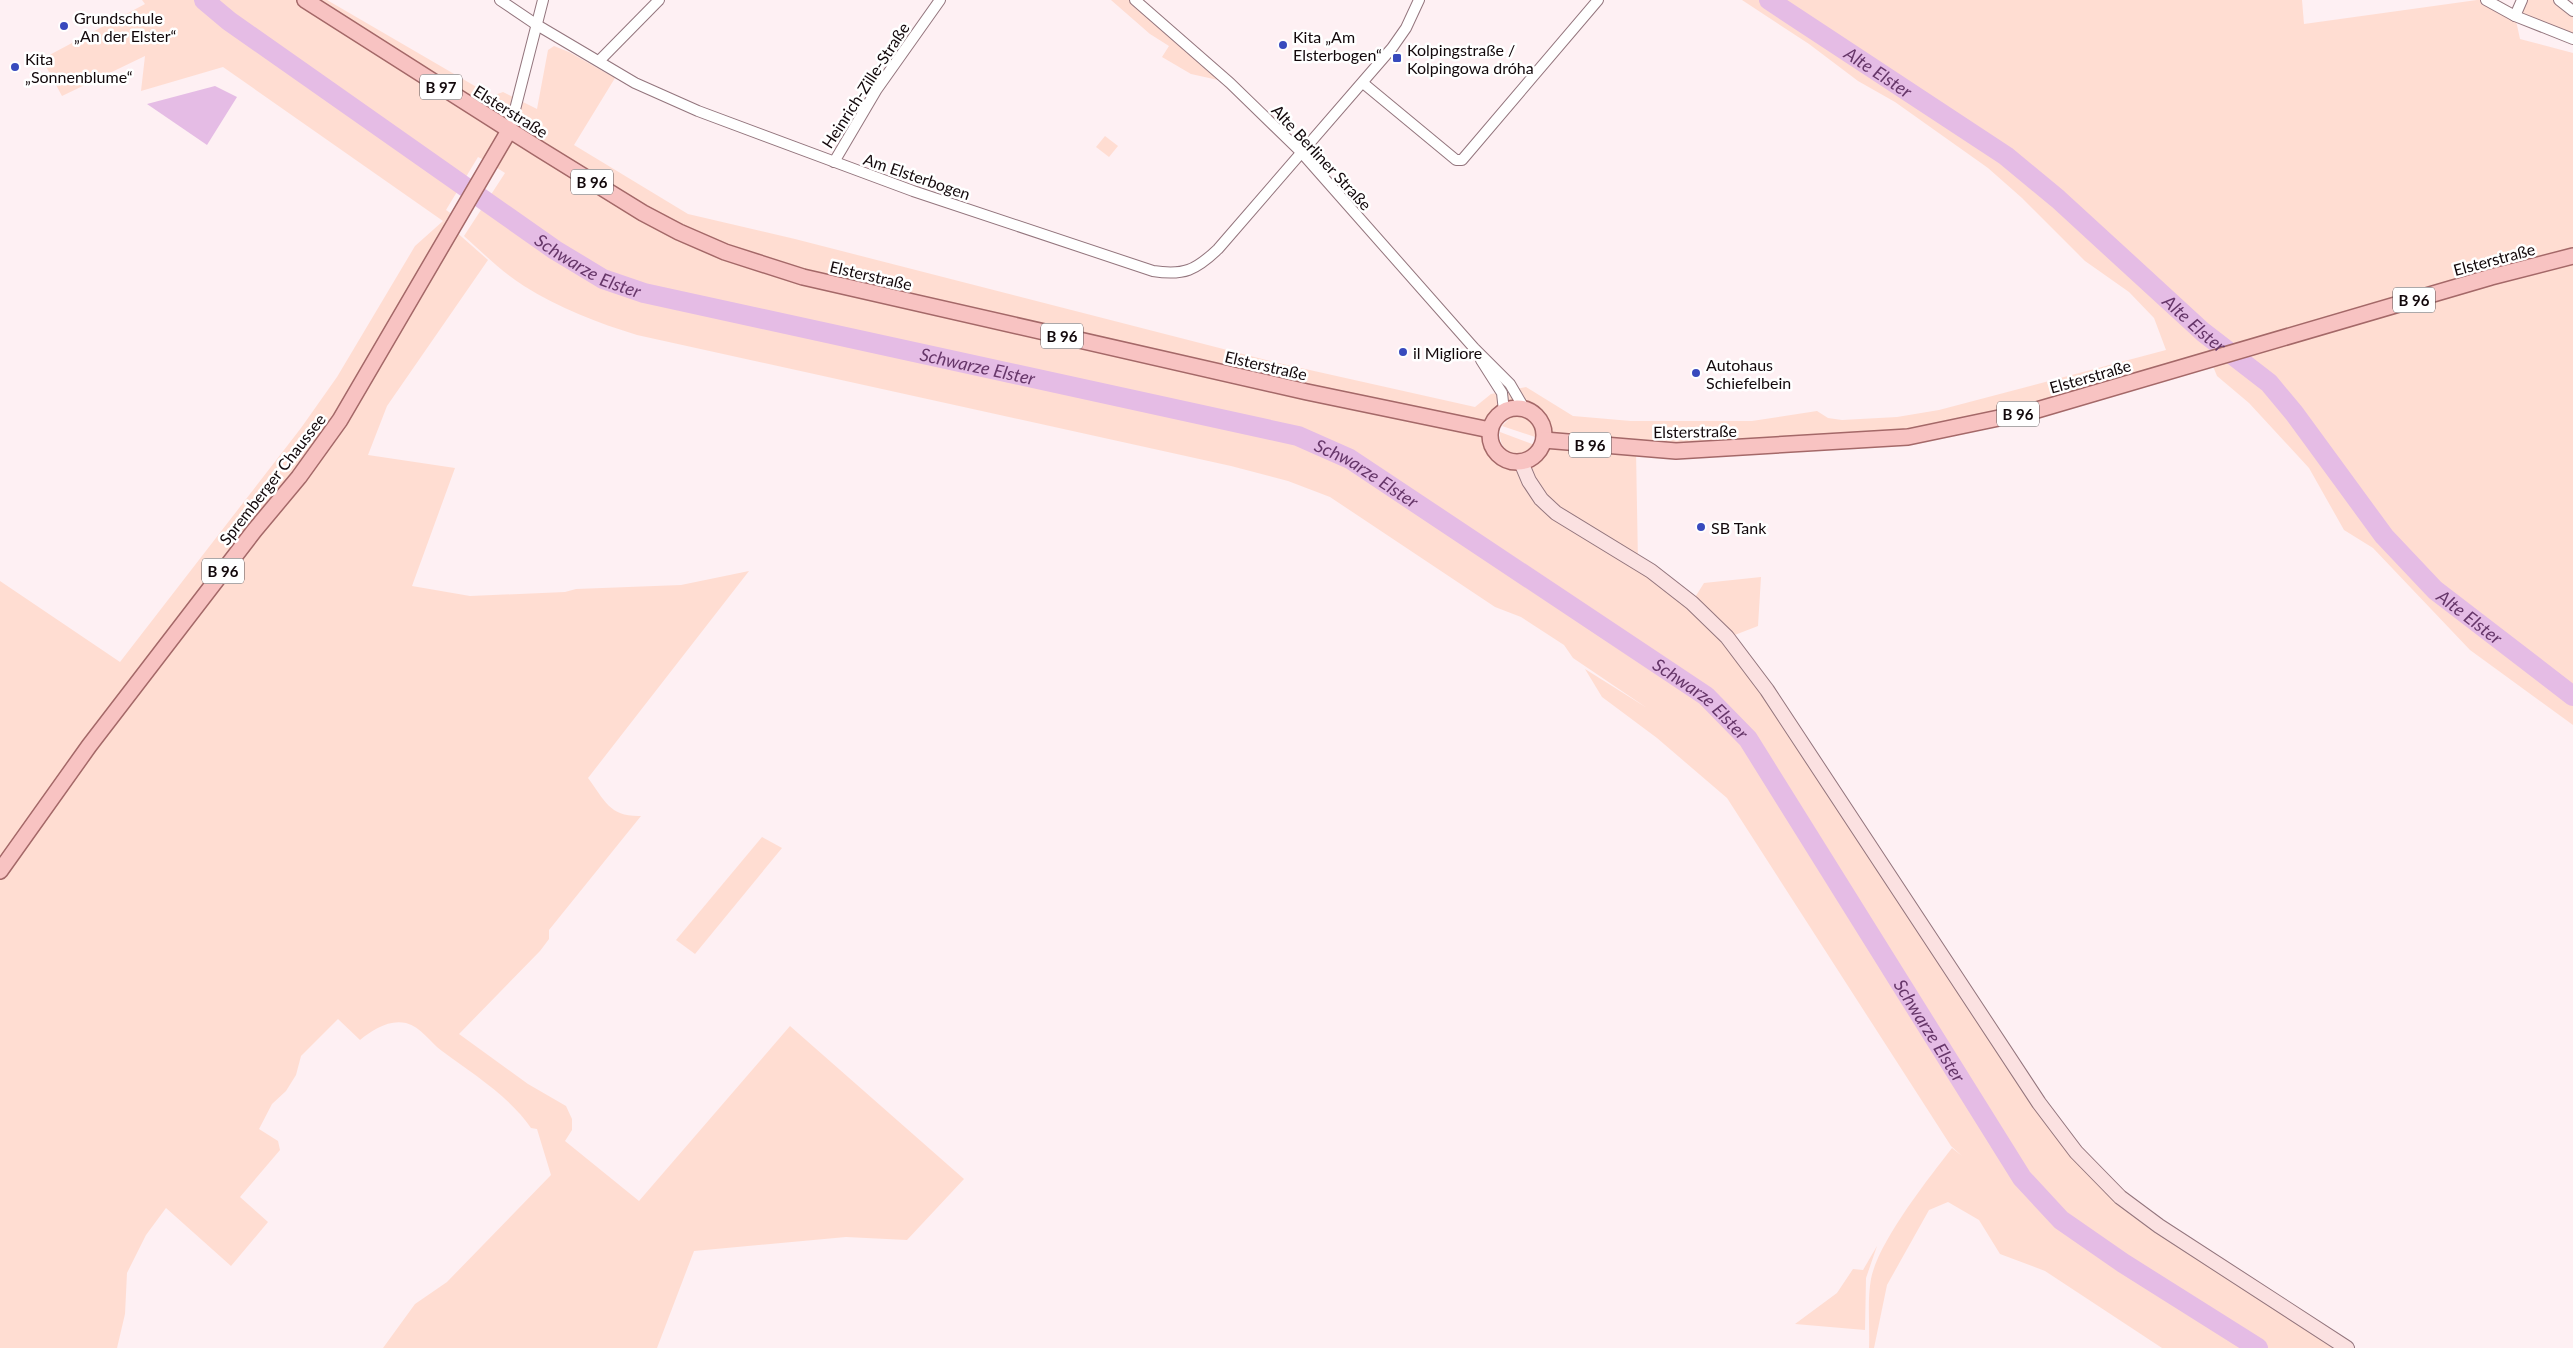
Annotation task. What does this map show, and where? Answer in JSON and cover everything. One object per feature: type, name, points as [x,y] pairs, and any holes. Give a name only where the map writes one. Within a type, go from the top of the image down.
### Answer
[{"type":"main road","name":"Elsterstraße","points":[[305,0],[620,199],[679,232],[763,266],[803,277],[1261,382],[1490,430]]},
{"type":"main road","name":"Spremberger Chaussee","points":[[0,871],[89,746],[254,531],[299,477],[340,420],[510,130]]},
{"type":"main road","name":"Elsterstraße","points":[[1544,440],[1676,451],[1908,436],[2037,410],[2491,277],[2573,256]]},
{"type":"main road","points":[[1524,408],[1532,411],[1542,424],[1544,440],[1536,455],[1521,462],[1510,461],[1496,452],[1490,441],[1490,430],[1493,422],[1504,411],[1524,408]]},
{"type":"main road","points":[[1521,462],[1533,487],[1556,513],[1651,572],[1692,603],[1727,637],[1766,690],[2039,1103],[2076,1152],[2120,1197],[2159,1226],[2347,1348]]},
{"type":"street","name":"Am Elsterbogen","points":[[500,0],[537,25],[635,83],[677,102],[930,197],[1170,274],[1189,271],[1208,258],[1363,83],[1400,37],[1419,0]]},
{"type":"street","points":[[510,130],[543,0]]},
{"type":"street","points":[[599,61],[659,0]]},
{"type":"street","name":"Heinrich-Zille-Straße","points":[[834,162],[877,89],[940,0]]},
{"type":"street","name":"Alte Berliner Straße","points":[[1134,0],[1230,83],[1301,152],[1474,348],[1510,384],[1524,408]]},
{"type":"street","points":[[1363,83],[1456,160],[1460,161],[1467,156],[1598,0]]},
{"type":"street","points":[[2486,0],[2515,16],[2573,39]]},
{"type":"street","points":[[2515,16],[2522,0]]},
{"type":"street","points":[[2560,0],[2573,11]]},
{"type":"street","name":"Alte Berliner Straße","points":[[1474,348],[1499,387],[1505,405],[1504,411]]},
{"type":"shaded area","points":[[142,0],[303,0],[509,130],[490,163],[478,157],[446,210],[459,219],[339,419],[0,868],[0,581],[120,662],[301,428],[337,377],[415,246],[443,221],[223,67],[141,91],[145,56],[62,96],[42,59],[145,4]]},
{"type":"shaded area","points":[[306,0],[327,0],[492,96],[503,92],[537,109],[548,50],[554,46],[569,52],[615,78],[574,145],[688,214],[795,239],[1274,362],[1475,407],[1491,394],[1526,387],[1573,416],[1631,421],[1752,421],[1817,411],[1828,418],[1842,420],[1897,417],[1939,410],[2166,350],[2154,318],[2129,292],[2085,261],[2022,198],[1988,168],[1895,102],[1858,81],[1809,44],[1742,0],[2302,0],[2304,24],[2486,0],[2515,16],[2520,39],[2573,53],[2573,725],[2470,650],[2373,548],[2344,530],[2309,468],[2249,403],[2217,376],[2210,359],[2037,409],[1908,435],[1771,446],[1676,450],[1636,449],[1544,440],[1542,425],[1514,392],[1523,408],[1509,410],[1498,415],[1492,424],[1490,435],[1492,445],[1497,454],[1507,460],[1521,462],[1534,491],[1551,509],[1577,529],[1658,577],[1712,623],[1692,602],[1704,583],[1761,577],[1758,626],[1727,638],[1766,690],[2039,1103],[2076,1152],[2120,1197],[2159,1226],[2347,1348],[2162,1348],[2045,1271],[2000,1254],[1979,1220],[1948,1202],[1929,1210],[1887,1285],[1874,1348],[1869,1348],[1871,1279],[1883,1247],[1905,1211],[1952,1148],[1962,1156],[1951,1146],[1727,798],[1657,738],[1602,697],[1585,669],[1647,708],[1573,658],[1564,645],[1521,617],[1495,607],[1330,497],[1288,481],[1231,466],[637,335],[579,314],[537,294],[508,275],[464,236],[505,173],[491,164],[510,130],[615,198],[660,222],[572,170],[511,129],[518,103],[509,128]],"holes":[[[660,222],[711,245],[804,276],[1307,391],[1474,425],[1307,393],[803,279],[724,252],[686,235]]]},
{"type":"shaded area","points":[[1111,0],[1134,0],[1227,82],[1191,74],[1162,57],[1169,46],[1150,34]]},
{"type":"shaded area","points":[[2522,0],[2559,0],[2573,11],[2573,39],[2515,16]]},
{"type":"shaded area","points":[[215,86],[237,97],[207,145],[147,104]]},
{"type":"shaded area","points":[[1105,136],[1118,146],[1109,157],[1096,147]]},
{"type":"shaded area","points":[[454,230],[488,260],[387,406],[368,455],[455,468],[412,586],[470,596],[565,592],[576,589],[681,585],[749,571],[588,778],[609,806],[622,814],[641,816],[549,930],[549,939],[540,951],[459,1034],[528,1084],[566,1106],[572,1119],[572,1130],[565,1141],[639,1201],[790,1026],[964,1179],[907,1240],[846,1237],[694,1251],[657,1348],[383,1348],[415,1304],[447,1282],[551,1175],[537,1129],[531,1128],[522,1116],[501,1096],[442,1051],[416,1028],[400,1022],[387,1024],[375,1029],[360,1040],[338,1019],[301,1056],[296,1075],[286,1091],[272,1104],[259,1129],[278,1141],[280,1150],[240,1197],[268,1222],[231,1266],[166,1208],[146,1235],[127,1273],[125,1314],[117,1348],[0,1348],[0,873],[300,478]]},
{"type":"shaded area","points":[[1524,416],[1534,423],[1538,438],[1502,426],[1511,417]]},
{"type":"shaded area","points":[[1500,432],[1535,445],[1524,453],[1512,453],[1503,446],[1500,440]]},
{"type":"shaded area","points":[[1544,441],[1636,450],[1638,563],[1556,513],[1522,462],[1536,455]]},
{"type":"shaded area","points":[[762,837],[782,848],[695,954],[676,940]]},
{"type":"shaded area","points":[[1877,1246],[1866,1278],[1865,1330],[1795,1324],[1837,1293],[1853,1269],[1863,1270]]},
{"type":"waterway","name":"Schwarze Elster","points":[[204,0],[229,21],[555,250],[603,279],[644,293],[1298,436],[1350,459],[1706,696],[1748,739],[2022,1178],[2061,1220],[2123,1263],[2258,1348]]},
{"type":"waterway","name":"Alte Elster","points":[[1769,0],[2006,156],[2058,199],[2203,332],[2269,383],[2294,413],[2384,536],[2435,590],[2573,696]]},
{"type":"place","name":"Grundschule „An der Elster“","points":[[64,26]]},
{"type":"place","name":"Kita „Am Elsterbogen“","points":[[1283,45]]},
{"type":"place","name":"Kolpingstraße / Kolpingowa dróha","points":[[1397,58]]},
{"type":"place","name":"Kita „Sonnenblume“","points":[[15,67]]},
{"type":"place","name":"il Migliore","points":[[1403,352]]},
{"type":"place","name":"Autohaus Schiefelbein","points":[[1696,373]]},
{"type":"place","name":"SB Tank","points":[[1701,527]]}]
